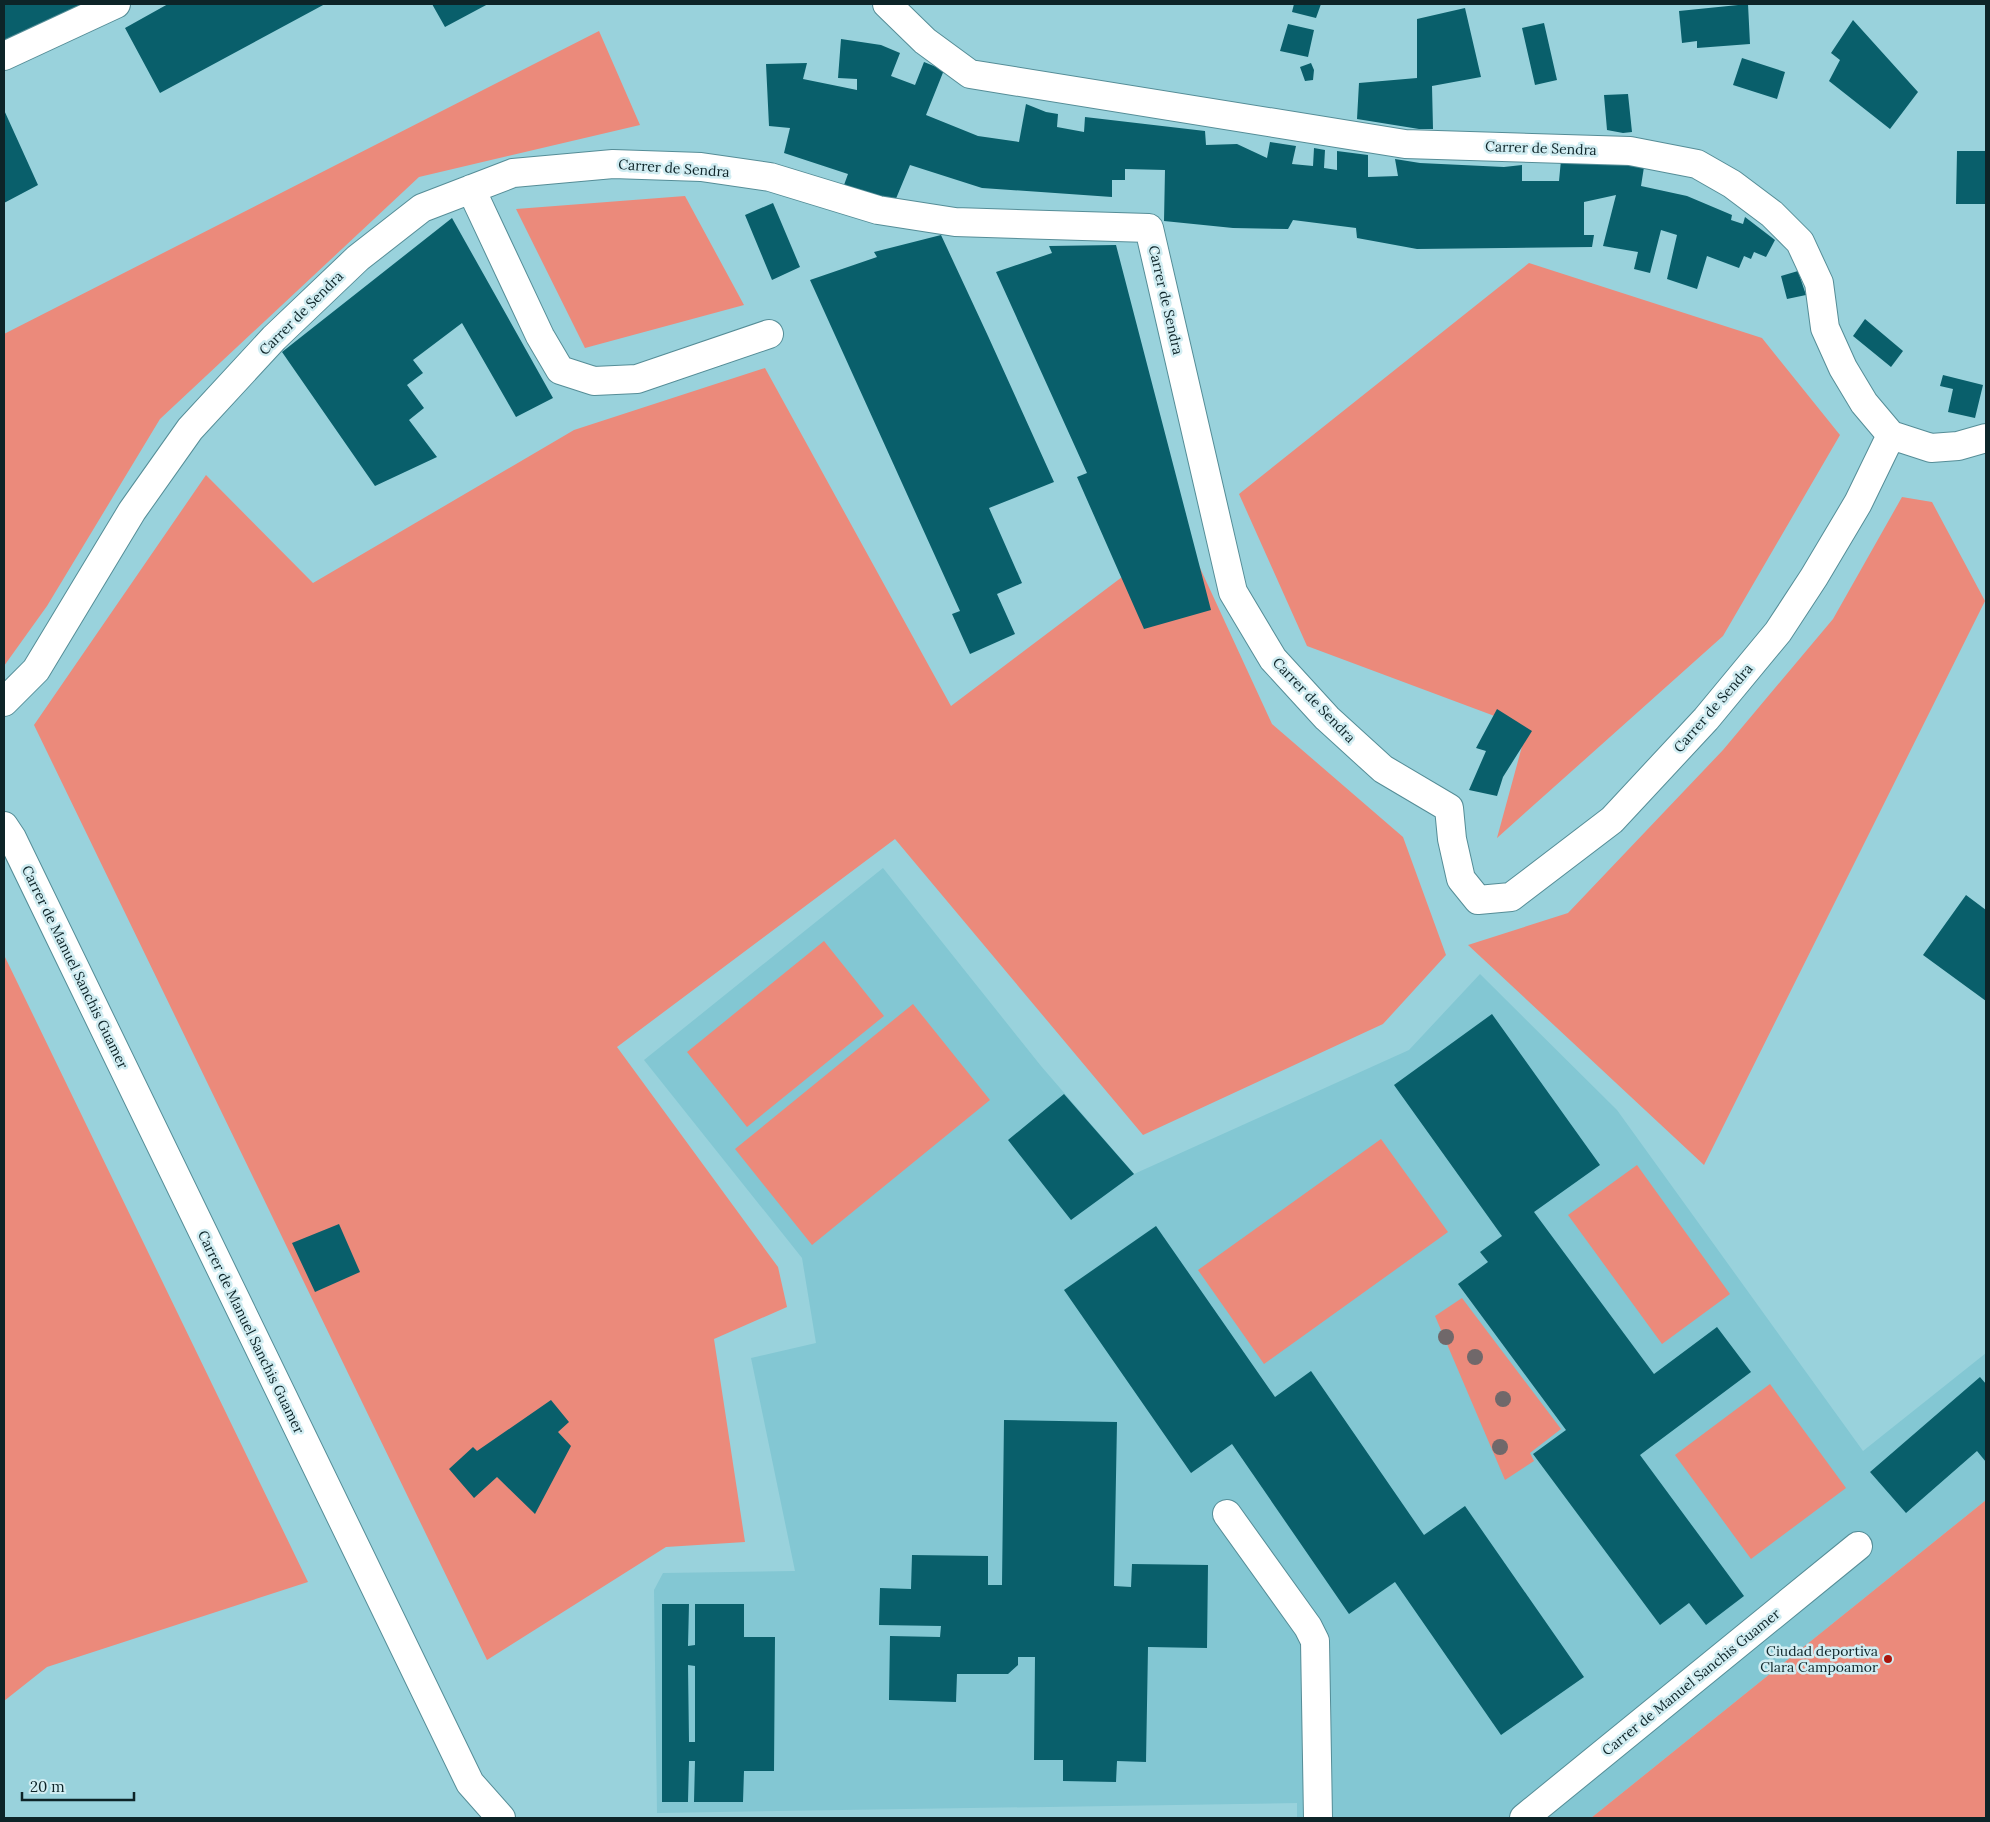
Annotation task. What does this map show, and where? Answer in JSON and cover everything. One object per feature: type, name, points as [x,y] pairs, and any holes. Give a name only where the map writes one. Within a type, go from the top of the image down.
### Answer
[{"type":"street","points":[[4,56],[116,4]]},
{"type":"street","name":"Carrer de Sendra","points":[[4,702],[36,670],[132,511],[190,429],[274,338],[358,258],[422,208],[513,172],[613,164],[701,167],[770,177],[878,210],[955,222],[1149,228],[1233,592],[1273,659],[1327,718],[1383,769],[1449,808],[1452,839],[1461,879],[1478,900],[1511,897],[1612,820],[1706,719],[1778,632],[1814,577],[1858,503],[1891,435],[1864,404],[1843,368],[1825,328],[1819,283],[1800,242],[1772,214],[1732,184],[1697,164],[1630,151],[1405,144],[970,74],[925,41],[896,4]]},
{"type":"street","points":[[471,189],[540,336],[560,370],[594,381],[637,379],[769,334]]},
{"type":"street","points":[[1891,435],[1931,448],[1958,446],[1986,438]]},
{"type":"street","name":"Carrer de Manuel Sanchis Guamer","points":[[6,833],[470,1783],[502,1818]]},
{"type":"street","points":[[1227,1514],[1308,1627],[1314,1640],[1318,1818]]},
{"type":"street","name":"Carrer de Manuel Sanchis Guamer","points":[[1524,1818],[1858,1546]]},
{"type":"shaded area","points":[[599,31],[640,125],[419,177],[160,419],[47,606],[4,666],[4,334]]},
{"type":"shaded area","points":[[685,196],[744,305],[585,348],[516,209]]},
{"type":"shaded area","points":[[1529,263],[1762,338],[1840,435],[1723,636],[1497,838],[1527,728],[1307,646],[1239,494]]},
{"type":"shaded area","points":[[765,368],[951,706],[1183,531],[1272,724],[1403,837],[1446,955],[1383,1024],[1143,1135],[895,839],[617,1047],[778,1267],[787,1307],[714,1339],[745,1542],[666,1547],[487,1660],[34,725],[206,475],[313,583],[574,430]]},
{"type":"shaded area","points":[[1902,497],[1932,502],[1985,601],[1704,1165],[1468,945],[1568,913],[1723,750],[1833,619]]},
{"type":"shaded area","points":[[883,868],[1041,1066],[1134,1174],[1409,1050],[1480,974],[1617,1110],[1863,1451],[1986,1353],[1986,1500],[1591,1818],[1297,1818],[1297,1803],[657,1813],[654,1590],[663,1573],[795,1571],[751,1358],[816,1343],[802,1258],[644,1060]]},
{"type":"shaded area","points":[[824,941],[884,1016],[747,1127],[687,1052]]},
{"type":"shaded area","points":[[4,955],[308,1582],[47,1667],[4,1701]]},
{"type":"shaded area","points":[[913,1004],[990,1100],[812,1245],[735,1149]]},
{"type":"shaded area","points":[[1381,1139],[1448,1232],[1264,1364],[1198,1270]]},
{"type":"shaded area","points":[[1637,1165],[1730,1294],[1662,1344],[1568,1215]]},
{"type":"shaded area","points":[[1462,1298],[1561,1429],[1530,1453],[1534,1461],[1505,1480],[1435,1316]]},
{"type":"shaded area","points":[[1770,1384],[1846,1488],[1751,1559],[1675,1455]]},
{"type":"shaded area","name":"Ciudad deportiva Clara Campoamor","points":[[1986,1500],[1986,1818],[1591,1818]]},
{"type":"building","points":[[4,4],[83,4],[4,42]]},
{"type":"building","points":[[168,4],[325,4],[160,93],[125,28]]},
{"type":"building","points":[[432,4],[488,4],[445,27]]},
{"type":"building","points":[[1294,4],[1321,4],[1316,18],[1292,12]]},
{"type":"building","points":[[1748,4],[1750,44],[1697,48],[1697,41],[1682,43],[1679,11]]},
{"type":"building","points":[[1465,8],[1481,77],[1432,86],[1433,129],[1419,129],[1357,119],[1359,83],[1417,78],[1417,19]]},
{"type":"building","points":[[1853,20],[1918,92],[1890,129],[1829,81],[1840,60],[1831,53]]},
{"type":"building","points":[[1544,23],[1557,80],[1535,85],[1522,28]]},
{"type":"building","points":[[1288,24],[1314,30],[1308,57],[1280,51]]},
{"type":"building","points":[[841,39],[881,45],[900,53],[891,76],[915,85],[924,62],[944,70],[926,115],[978,136],[1019,142],[1026,104],[1046,112],[1058,114],[1057,127],[1084,132],[1085,117],[1205,131],[1206,145],[1237,144],[1267,158],[1270,142],[1296,146],[1292,164],[1313,166],[1314,148],[1325,150],[1324,168],[1337,170],[1337,151],[1368,155],[1368,177],[1398,176],[1395,159],[1420,163],[1504,167],[1522,165],[1522,181],[1559,181],[1561,160],[1623,163],[1644,167],[1641,186],[1687,196],[1732,215],[1731,220],[1743,224],[1745,217],[1775,240],[1766,257],[1754,252],[1751,259],[1744,256],[1739,268],[1707,256],[1697,289],[1667,279],[1677,235],[1661,230],[1650,273],[1634,269],[1638,252],[1603,246],[1616,195],[1584,202],[1584,235],[1594,235],[1592,247],[1417,249],[1357,238],[1356,228],[1293,220],[1288,229],[1233,228],[1164,221],[1165,170],[1125,169],[1125,180],[1112,180],[1112,197],[982,188],[910,165],[895,201],[849,188],[844,185],[848,174],[784,153],[790,128],[769,126],[766,64],[807,63],[803,79],[857,90],[857,79],[838,78]]},
{"type":"building","points":[[1742,58],[1785,72],[1777,99],[1733,85]]},
{"type":"building","points":[[1311,63],[1314,70],[1313,80],[1305,81],[1300,67]]},
{"type":"building","points":[[1628,94],[1632,132],[1623,133],[1607,130],[1604,95]]},
{"type":"building","points":[[4,110],[38,185],[4,203]]},
{"type":"building","points":[[1957,151],[1986,151],[1986,204],[1956,204]]},
{"type":"building","points":[[773,203],[800,267],[772,280],[745,215]]},
{"type":"building","points":[[452,218],[553,398],[516,417],[462,323],[413,360],[423,373],[407,385],[424,408],[409,420],[437,457],[375,486],[282,352]]},
{"type":"building","points":[[941,235],[1054,482],[989,508],[1022,583],[997,594],[1015,634],[970,654],[952,614],[960,611],[810,280],[877,257],[874,252]]},
{"type":"building","points":[[1116,245],[1211,610],[1144,629],[1077,477],[1087,473],[996,272],[1052,253],[1049,246]]},
{"type":"building","points":[[1798,271],[1806,295],[1787,299],[1781,276]]},
{"type":"building","points":[[1865,319],[1903,351],[1891,367],[1853,336]]},
{"type":"building","points":[[1943,375],[1983,385],[1975,418],[1948,412],[1953,389],[1940,386]]},
{"type":"building","points":[[1497,709],[1532,731],[1503,777],[1497,796],[1469,790],[1486,751],[1476,748]]},
{"type":"building","points":[[1966,895],[1986,910],[1986,1001],[1923,955]]},
{"type":"building","points":[[1492,1014],[1600,1165],[1534,1212],[1654,1374],[1717,1327],[1751,1372],[1640,1455],[1744,1596],[1706,1625],[1689,1603],[1660,1625],[1533,1454],[1566,1430],[1458,1284],[1488,1262],[1480,1252],[1502,1236],[1394,1085]]},
{"type":"building","points":[[1064,1094],[1134,1174],[1071,1220],[1008,1140]]},
{"type":"building","points":[[339,1224],[360,1272],[315,1292],[292,1243]]},
{"type":"building","points":[[1156,1226],[1275,1397],[1311,1371],[1424,1535],[1465,1506],[1584,1677],[1501,1735],[1395,1582],[1349,1614],[1232,1444],[1191,1473],[1064,1290]]},
{"type":"building","points":[[1980,1377],[1986,1384],[1986,1462],[1977,1451],[1906,1513],[1870,1472]]},
{"type":"building","points":[[551,1400],[569,1422],[558,1432],[571,1446],[535,1514],[497,1477],[474,1498],[449,1469],[473,1447],[477,1451]]},
{"type":"building","points":[[1004,1420],[1117,1422],[1114,1586],[1131,1587],[1132,1564],[1208,1565],[1207,1648],[1148,1647],[1146,1762],[1117,1761],[1116,1782],[1063,1781],[1063,1760],[1034,1760],[1035,1657],[1018,1657],[1018,1665],[1008,1674],[957,1674],[956,1702],[889,1700],[890,1636],[940,1637],[941,1626],[879,1625],[880,1588],[911,1589],[912,1555],[988,1556],[988,1585],[1002,1585]]},
{"type":"building","points":[[662,1604],[689,1604],[688,1646],[695,1645],[695,1604],[744,1604],[744,1637],[775,1637],[774,1771],[744,1771],[743,1802],[694,1802],[695,1761],[689,1761],[688,1802],[662,1802]],"holes":[[[688,1665],[695,1666],[695,1742],[689,1742]]]},
{"type":"place","name":"Ciudad deportiva Clara Campoamor","points":[[1888,1659]]}]
